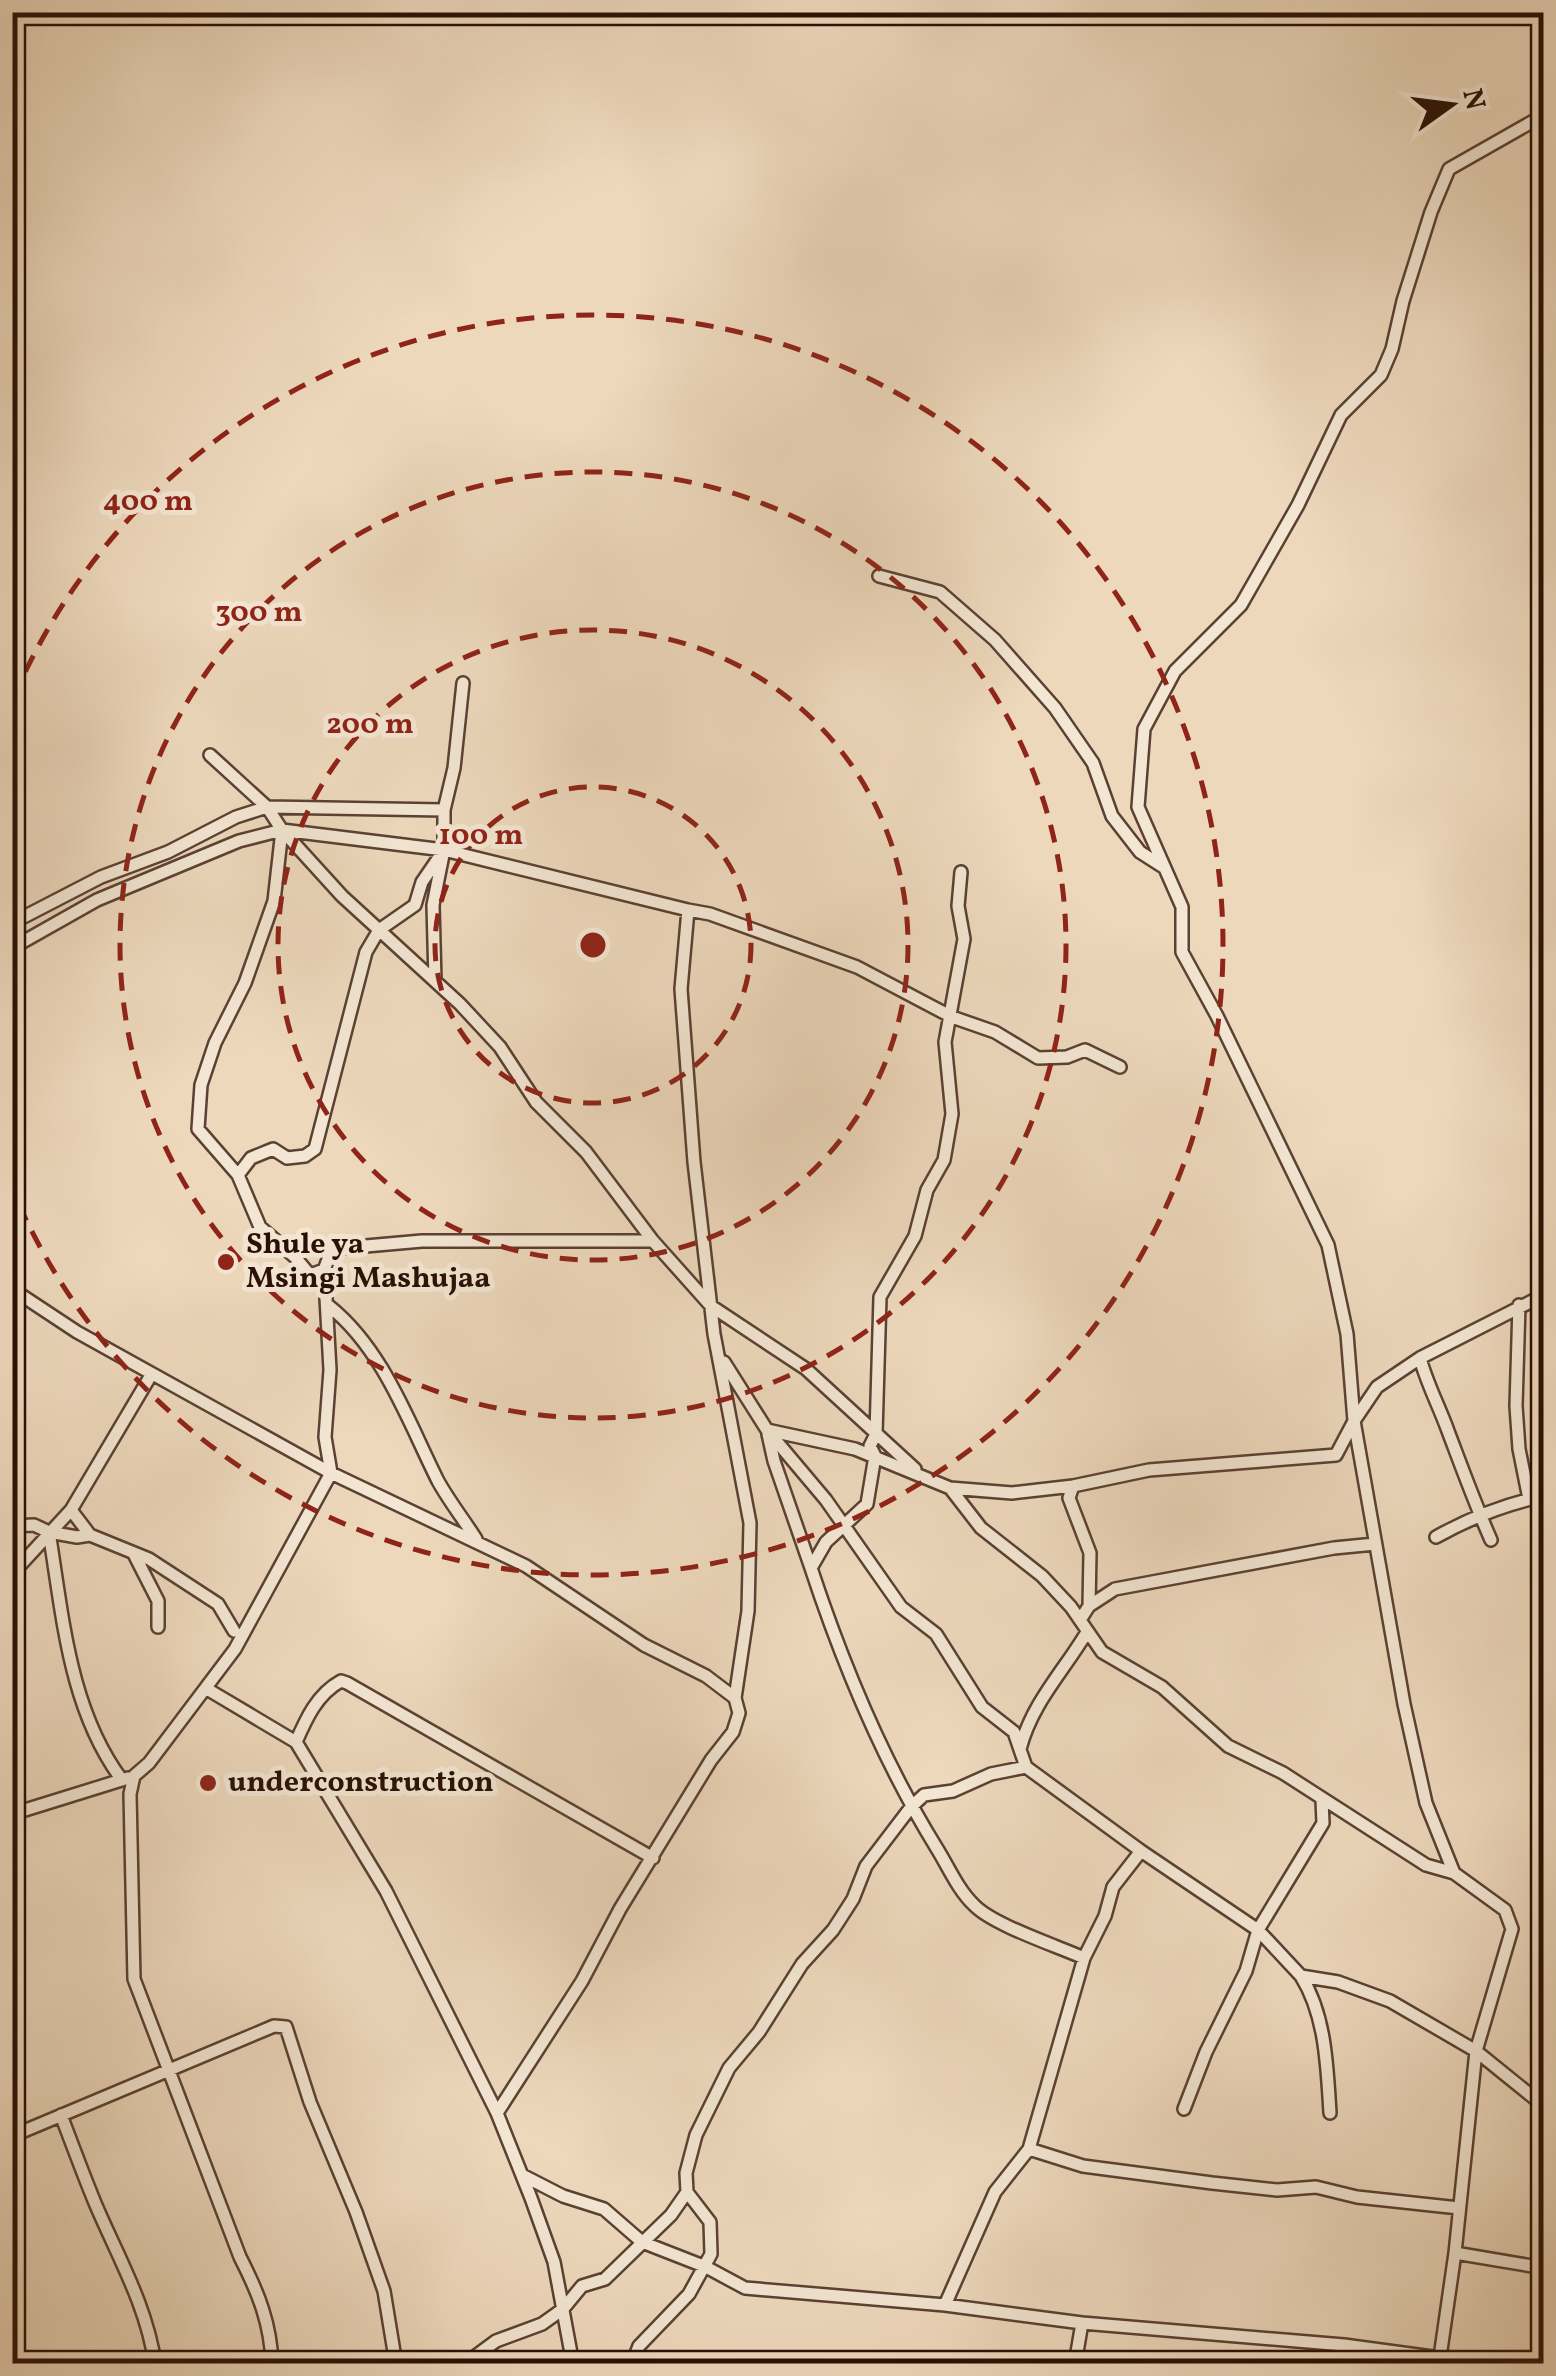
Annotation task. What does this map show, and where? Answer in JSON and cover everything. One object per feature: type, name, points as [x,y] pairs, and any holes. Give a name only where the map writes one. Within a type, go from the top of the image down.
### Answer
[{"type":"street","points":[[1454,1873],[1426,1803],[1375,1544],[1354,1421],[1348,1334],[1328,1244],[1182,952],[1182,907],[1138,807],[1144,729],[1175,671],[1241,605],[1298,506],[1341,414],[1381,375],[1431,212],[1449,169],[1544,115]]},
{"type":"street","points":[[879,576],[940,592],[995,640],[1055,708],[1093,763],[1112,816],[1140,852],[1166,868]]},
{"type":"street","points":[[436,981],[433,905],[444,850],[444,810],[454,768],[463,684]]},
{"type":"street","points":[[210,755],[267,807],[282,830],[342,896],[436,981],[500,1046],[536,1102],[586,1152],[653,1241],[710,1306],[806,1370],[921,1476]]},
{"type":"street","points":[[12,923],[101,877],[267,807],[444,810]]},
{"type":"street","points":[[282,830],[274,901],[245,983],[215,1043],[201,1085],[198,1129],[238,1174],[260,1227],[310,1274],[324,1270],[332,1249],[422,1241],[653,1241]]},
{"type":"street","points":[[12,948],[97,900],[239,841],[282,830],[444,850],[710,914],[857,967],[952,1018],[996,1032],[1038,1058],[1068,1058],[1085,1050],[1120,1067]]},
{"type":"street","points":[[238,1174],[251,1158],[273,1149],[286,1158],[305,1156],[315,1149],[366,952],[379,930],[415,905],[422,882],[444,850]]},
{"type":"street","points":[[811,1568],[826,1542],[867,1504],[875,1456],[870,1446],[876,1434],[880,1298],[915,1236],[927,1190],[944,1160],[952,1114],[946,1042],[964,938],[958,906],[961,872]]},
{"type":"street","points":[[497,2113],[582,1982],[620,1909],[711,1760],[733,1732],[739,1713],[735,1698],[748,1611],[750,1523],[710,1306],[684,1051],[681,988],[688,910]]},
{"type":"street","points":[[12,1289],[76,1332],[330,1473],[526,1566],[644,1645],[706,1676],[735,1698]]},
{"type":"street","points":[[767,1430],[875,1456],[950,1488],[1012,1494],[1149,1470],[1336,1455],[1377,1387],[1420,1358],[1544,1295]]},
{"type":"street","points":[[12,1814],[128,1779],[207,1689],[235,1649],[330,1473],[325,1437],[330,1370],[328,1302],[350,1322],[411,1418],[439,1483],[479,1543]]},
{"type":"street","points":[[1519,1305],[1519,1449],[1529,1498]]},
{"type":"street","points":[[719,1354],[767,1430],[844,1526],[900,1607],[936,1634],[982,1708],[1014,1732],[1026,1767],[1258,1930],[1302,1976],[1314,1996],[1322,2032],[1330,2113]]},
{"type":"street","points":[[1420,1358],[1430,1393],[1491,1540]]},
{"type":"street","points":[[12,1574],[71,1510],[151,1375]]},
{"type":"street","points":[[767,1430],[811,1568],[886,1760],[911,1807],[975,1907],[1084,1958]]},
{"type":"street","points":[[1020,1750],[1026,1726],[1083,1626],[1089,1606],[1090,1552],[1069,1498],[1072,1486]]},
{"type":"street","points":[[522,2175],[563,2196],[604,2209],[642,2242],[706,2267],[744,2288],[1344,2345],[1439,2360],[1456,2254],[1476,2051],[1512,1929],[1505,1910],[1454,1873],[1426,1865],[1283,1773],[1228,1746],[1162,1687],[1102,1652],[1042,1576],[981,1528],[950,1488]]},
{"type":"street","points":[[1436,1537],[1480,1515],[1544,1496]]},
{"type":"street","points":[[71,1510],[90,1535],[150,1559],[218,1604],[234,1631]]},
{"type":"street","points":[[13,1527],[34,1525],[77,1537],[90,1535]]},
{"type":"street","points":[[49,1532],[70,1660],[84,1712],[104,1757],[128,1779],[134,1980],[240,2257],[258,2293],[271,2337],[272,2364]]},
{"type":"street","points":[[1089,1606],[1115,1590],[1334,1548],[1375,1544]]},
{"type":"street","points":[[134,1554],[158,1601],[158,1627]]},
{"type":"street","points":[[296,1742],[307,1716],[325,1693],[341,1681],[653,1858]]},
{"type":"street","points":[[207,1689],[296,1742],[386,1890],[497,2113],[522,2175],[554,2262],[573,2364]]},
{"type":"street","points":[[632,2364],[639,2346],[689,2294],[712,2254],[710,2222],[687,2192],[686,2173],[696,2135],[730,2068],[759,2032],[802,1964],[833,1930],[853,1898],[866,1866],[911,1807],[924,1795],[953,1791],[991,1774],[1026,1767]]},
{"type":"street","points":[[1184,2108],[1206,2052],[1246,1971],[1258,1930],[1323,1822],[1322,1800]]},
{"type":"street","points":[[945,2305],[996,2192],[1029,2149],[1084,1958],[1105,1916],[1113,1887],[1141,1851]]},
{"type":"street","points":[[1302,1976],[1338,1982],[1390,2001],[1476,2051],[1544,2106]]},
{"type":"street","points":[[12,2136],[274,2026],[286,2027],[310,2102],[384,2291],[396,2364]]},
{"type":"street","points":[[61,2115],[152,2337],[155,2364]]},
{"type":"street","points":[[1029,2149],[1083,2166],[1212,2184],[1277,2190],[1316,2187],[1357,2197],[1458,2208]]},
{"type":"street","points":[[465,2364],[496,2340],[542,2324],[563,2309],[582,2286],[605,2278],[672,2215],[687,2192]]},
{"type":"street","points":[[1456,2254],[1544,2268]]},
{"type":"street","points":[[1076,2364],[1082,2323]]},
{"type":"place","name":"Shule ya Msingi Mashujaa","points":[[226,1262]]},
{"type":"place","name":"underconstruction","points":[[208,1783]]}]
